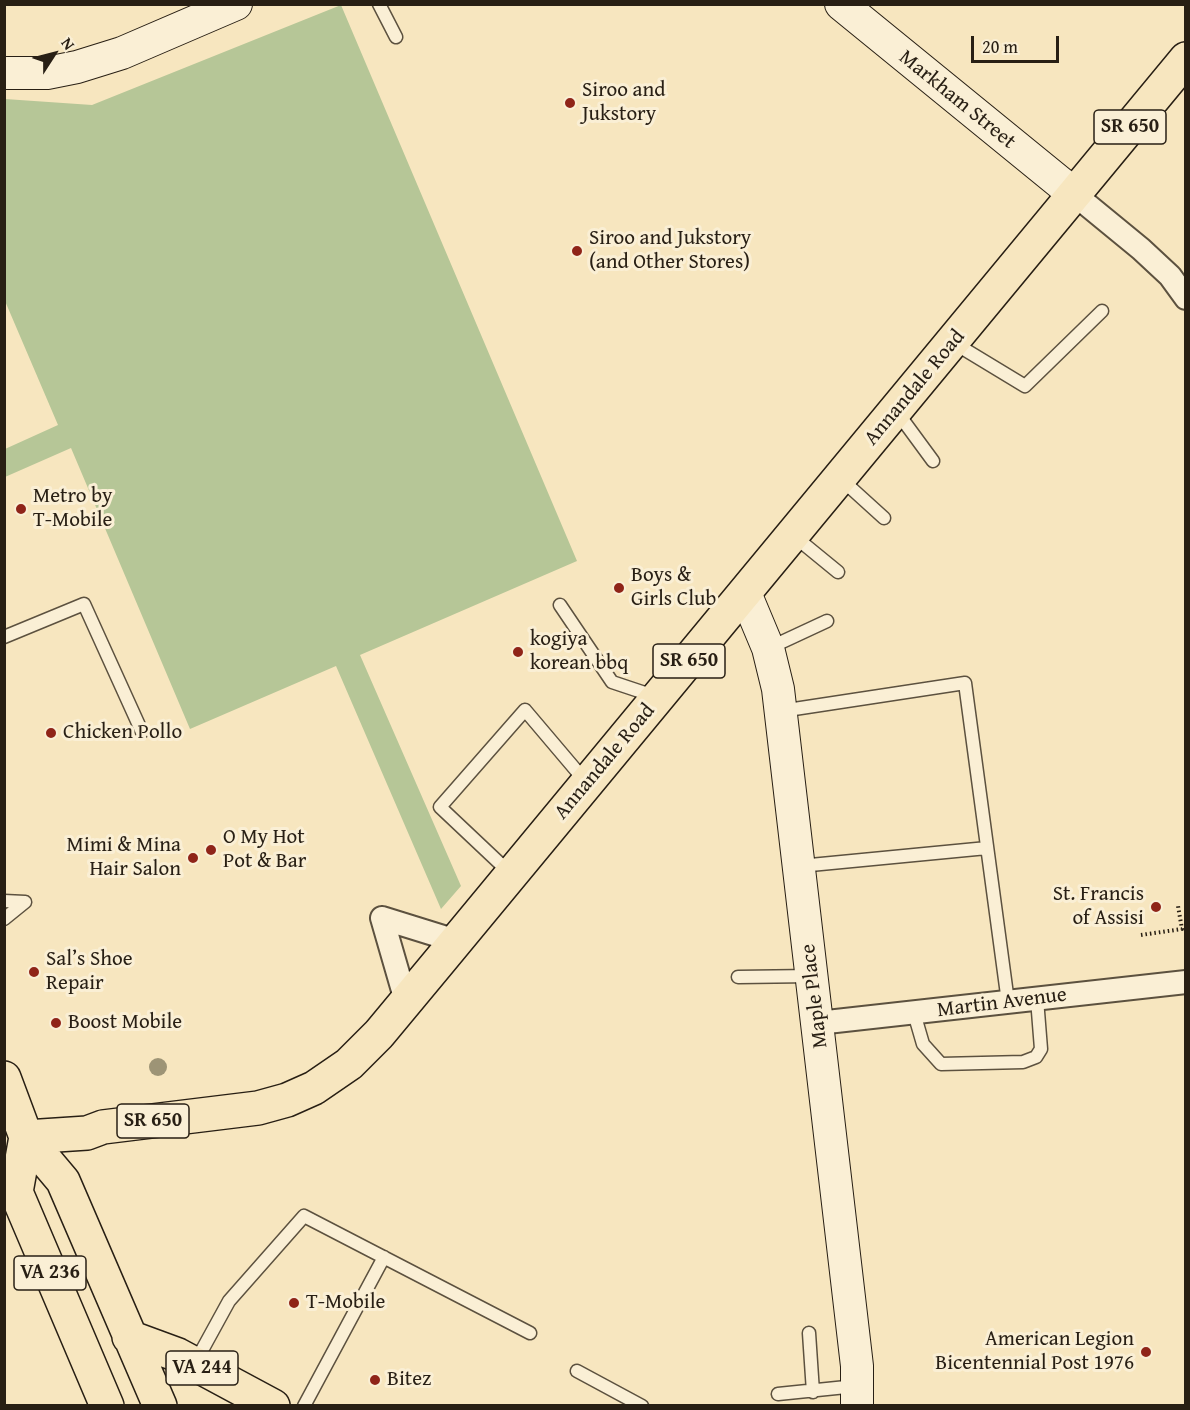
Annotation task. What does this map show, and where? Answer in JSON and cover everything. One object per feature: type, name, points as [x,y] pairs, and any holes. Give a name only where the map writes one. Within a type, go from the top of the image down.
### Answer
[{"type":"main road","name":"Annandale Road","points":[[15,1139],[87,1133],[103,1127],[258,1108],[287,1100],[314,1088],[349,1064],[406,1001],[512,874],[1185,59]]},
{"type":"main road","name":"VA 236","points":[[4,1078],[15,1139],[16,1192],[107,1406]]},
{"type":"main road","name":"VA 236","points":[[15,1139],[63,1181],[160,1406]]},
{"type":"main road","name":"VA 244","points":[[129,1337],[194,1364],[273,1406]]},
{"type":"street","points":[[4,73],[47,73],[77,67],[122,53],[236,4]]},
{"type":"street","name":"Markham Street","points":[[841,4],[1074,194]]},
{"type":"street","points":[[1074,194],[1170,276],[1185,298]]},
{"type":"street","name":"Maple Place","points":[[745,593],[768,648],[781,711],[818,1023],[857,1396]]},
{"type":"street","points":[[406,1001],[382,918],[456,941]]},
{"type":"street","name":"Martin Avenue","points":[[818,1023],[1185,982]]},
{"type":"lane","points":[[379,4],[396,37]]},
{"type":"lane","points":[[953,342],[1025,386],[1102,311]]},
{"type":"lane","points":[[896,411],[933,461]]},
{"type":"lane","points":[[840,478],[884,518]]},
{"type":"lane","points":[[793,535],[838,572]]},
{"type":"lane","points":[[4,637],[84,604],[142,732]]},
{"type":"lane","points":[[560,605],[612,682],[658,698]]},
{"type":"lane","points":[[768,648],[827,621]]},
{"type":"lane","points":[[781,711],[965,683],[1008,1002]]},
{"type":"lane","points":[[512,874],[440,807],[525,710],[587,783]]},
{"type":"lane","points":[[799,866],[987,848]]},
{"type":"lane","points":[[4,901],[25,902],[4,919]]},
{"type":"lane","points":[[738,977],[812,976]]},
{"type":"lane","points":[[914,1014],[923,1044],[940,1064],[1023,1062],[1035,1057],[1041,1049],[1037,999]]},
{"type":"lane","points":[[194,1364],[229,1301],[304,1216],[530,1333]]},
{"type":"lane","points":[[304,1406],[384,1257]]},
{"type":"lane","points":[[809,1332],[813,1392]]},
{"type":"lane","points":[[577,1371],[642,1406]]},
{"type":"lane","points":[[778,1394],[813,1392],[857,1396]]},
{"type":"path","points":[[1141,935],[1182,930],[1178,906]]},
{"type":"green space","points":[[341,5],[577,561],[360,655],[461,886],[441,909],[336,666],[190,729],[71,448],[5,477],[5,449],[58,425],[5,301],[5,99],[92,105]]},
{"type":"place","name":"Siroo and Jukstory","points":[[570,103]]},
{"type":"place","name":"Siroo and Jukstory (and Other Stores)","points":[[577,251]]},
{"type":"place","name":"Metro by T-Mobile","points":[[21,509]]},
{"type":"place","name":"Boys & Girls Club","points":[[619,588]]},
{"type":"place","name":"kogiya korean bbq","points":[[518,652]]},
{"type":"place","name":"Chicken Pollo","points":[[51,733]]},
{"type":"place","name":"O My Hot Pot & Bar","points":[[211,850]]},
{"type":"place","name":"Mimi & Mina Hair Salon","points":[[193,858]]},
{"type":"place","name":"St. Francis of Assisi","points":[[1156,907]]},
{"type":"place","name":"Sal’s Shoe Repair","points":[[34,972]]},
{"type":"place","name":"Boost Mobile","points":[[56,1023]]},
{"type":"place","name":"T-Mobile","points":[[294,1303]]},
{"type":"place","name":"American Legion Bicentennial Post 1976","points":[[1146,1352]]},
{"type":"place","name":"Bitez","points":[[375,1380]]}]
